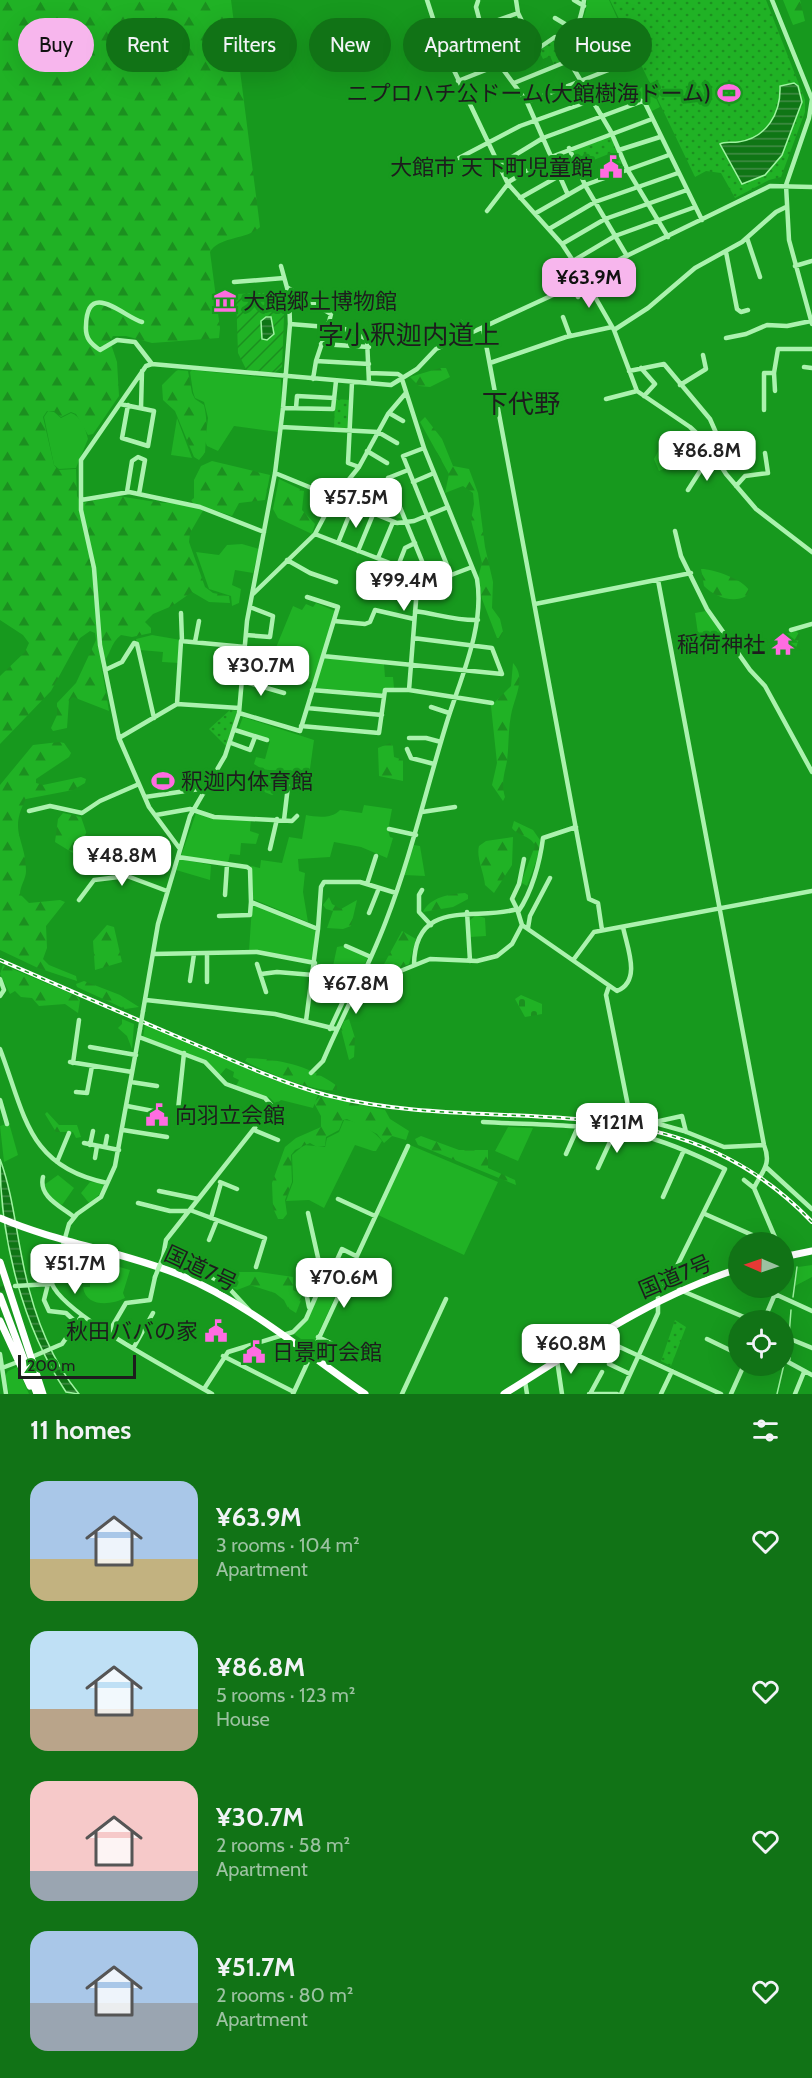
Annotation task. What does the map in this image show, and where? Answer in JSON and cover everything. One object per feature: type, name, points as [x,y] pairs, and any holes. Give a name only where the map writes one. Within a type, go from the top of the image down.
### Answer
[{"type":"highway","name":"国道7号","points":[[2,1219],[18,1226],[121,1255],[170,1272],[223,1296],[284,1334],[365,1394]]},
{"type":"highway","points":[[794,1257],[812,1251]]},
{"type":"highway","points":[[0,1263],[38,1394]]},
{"type":"highway","name":"国道7号","points":[[504,1394],[629,1315],[680,1290],[728,1273]]},
{"type":"highway","points":[[0,1296],[38,1394]]},
{"type":"highway","points":[[0,1321],[38,1394]]},
{"type":"street","points":[[427,0],[434,18]]},
{"type":"street","points":[[516,0],[520,18]]},
{"type":"street","points":[[574,0],[584,3],[579,18]]},
{"type":"street","points":[[726,338],[747,334],[767,325],[788,326],[812,322],[795,266],[786,207],[786,185],[809,118],[812,98],[772,0]]},
{"type":"street","points":[[478,1],[476,7],[479,18]]},
{"type":"street","points":[[504,18],[518,13]]},
{"type":"street","points":[[514,83],[554,67]]},
{"type":"street","points":[[454,72],[507,184],[562,243],[583,276],[613,329],[637,391],[690,427],[705,441],[721,467],[756,510],[812,552]]},
{"type":"street","points":[[458,81],[480,72]]},
{"type":"street","points":[[505,72],[527,102],[568,195]]},
{"type":"street","points":[[575,72],[611,132],[627,169],[668,237]]},
{"type":"street","points":[[527,102],[603,72]]},
{"type":"street","points":[[459,158],[535,121],[590,99],[620,90],[643,101],[702,220]]},
{"type":"street","points":[[499,165],[543,138],[643,101]]},
{"type":"street","points":[[487,211],[507,184],[551,157],[611,132],[652,119]]},
{"type":"street","points":[[619,150],[660,137]]},
{"type":"street","points":[[569,148],[585,185],[627,256]]},
{"type":"street","points":[[536,213],[585,185],[669,155]]},
{"type":"street","points":[[549,229],[595,202],[678,173]]},
{"type":"street","points":[[520,198],[559,176]]},
{"type":"street","points":[[180,849],[145,797],[119,738],[100,645],[94,568],[81,500],[81,460],[146,366],[152,364],[391,385],[401,376],[417,369],[435,349],[553,295],[583,276],[770,186],[812,187]]},
{"type":"street","points":[[562,243],[605,219],[687,190]]},
{"type":"street","points":[[573,261],[615,236],[695,207]]},
{"type":"street","points":[[490,363],[570,336],[613,329],[656,302],[695,268],[726,252],[786,207]]},
{"type":"street","points":[[747,237],[760,277]]},
{"type":"street","points":[[726,252],[737,309],[741,312],[748,310]]},
{"type":"street","points":[[795,266],[812,261]]},
{"type":"street","points":[[77,1323],[66,1312],[49,1311],[44,1300],[63,1240],[74,1217],[100,1197],[119,1150],[153,954],[167,891],[192,811],[231,743],[239,711],[250,607],[275,473],[283,408],[290,324],[288,288],[281,267]]},
{"type":"street","points":[[234,282],[284,278]]},
{"type":"street","points":[[571,283],[578,297]]},
{"type":"street","points":[[288,288],[331,314],[316,361],[313,379]]},
{"type":"street","points":[[142,322],[112,304],[102,303],[92,307],[88,313],[86,332],[92,344],[100,350],[117,340],[135,342],[152,364]]},
{"type":"street","points":[[564,316],[570,336]]},
{"type":"street","points":[[461,322],[462,338]]},
{"type":"street","points":[[290,324],[328,325],[364,337],[369,347],[369,383]]},
{"type":"street","points":[[483,328],[589,899],[598,903],[602,930]]},
{"type":"street","points":[[321,344],[369,347]]},
{"type":"street","points":[[775,391],[774,374],[778,349],[812,349]]},
{"type":"street","points":[[680,385],[706,369],[703,355]]},
{"type":"street","points":[[316,361],[369,364]]},
{"type":"street","points":[[629,371],[664,364],[715,429],[728,460],[721,467]]},
{"type":"street","points":[[804,367],[812,368]]},
{"type":"street","points":[[641,368],[655,384],[644,396]]},
{"type":"street","points":[[141,408],[142,371]]},
{"type":"street","points":[[369,373],[401,376]]},
{"type":"street","points":[[764,411],[764,373],[774,374]]},
{"type":"street","points":[[311,1073],[322,1062],[371,957],[396,893],[416,835],[434,764],[478,620],[480,595],[472,567],[424,448],[401,376]]},
{"type":"street","points":[[283,408],[333,410],[336,381]]},
{"type":"street","points":[[352,382],[348,463],[359,467]]},
{"type":"street","points":[[606,399],[637,391]]},
{"type":"street","points":[[253,594],[315,534],[334,498],[359,467],[389,413],[405,394]]},
{"type":"street","points":[[296,408],[297,396],[334,398]]},
{"type":"street","points":[[315,409],[316,397]]},
{"type":"street","points":[[120,404],[128,405],[154,411],[148,446],[122,438],[128,405]]},
{"type":"street","points":[[389,413],[403,421]]},
{"type":"street","points":[[281,427],[378,432],[397,443]]},
{"type":"street","points":[[424,448],[403,456],[451,575]]},
{"type":"street","points":[[368,452],[387,463]]},
{"type":"street","points":[[736,486],[745,476],[768,473],[765,453]]},
{"type":"street","points":[[127,492],[132,461],[138,457],[145,460],[139,494]]},
{"type":"street","points":[[687,490],[702,468],[716,459]]},
{"type":"street","points":[[358,551],[388,478],[408,470]]},
{"type":"street","points":[[275,473],[393,522],[407,522],[448,507]]},
{"type":"street","points":[[413,482],[434,473]]},
{"type":"street","points":[[388,478],[431,583]]},
{"type":"street","points":[[81,500],[127,492],[139,494],[200,507],[264,532]]},
{"type":"street","points":[[338,543],[353,506]]},
{"type":"street","points":[[378,558],[393,522]]},
{"type":"street","points":[[675,531],[681,556],[707,609],[750,670],[765,686],[812,772]]},
{"type":"street","points":[[315,534],[413,572],[417,588],[409,690]]},
{"type":"street","points":[[398,566],[405,548],[415,543]]},
{"type":"street","points":[[287,560],[310,573],[336,582]]},
{"type":"street","points":[[417,588],[472,567]]},
{"type":"street","points":[[535,604],[691,573]]},
{"type":"street","points":[[658,580],[764,1145],[769,1157],[767,1168],[754,1188]]},
{"type":"street","points":[[119,738],[177,704],[239,711],[300,731],[338,608],[307,597]]},
{"type":"street","points":[[246,635],[270,637],[273,616],[250,607]]},
{"type":"street","points":[[334,621],[365,624],[370,622],[375,610],[414,619]]},
{"type":"street","points":[[415,611],[450,616],[459,621],[478,620]]},
{"type":"street","points":[[177,704],[182,641],[181,613]]},
{"type":"street","points":[[195,642],[199,621]]},
{"type":"street","points":[[792,630],[812,624]]},
{"type":"street","points":[[323,656],[502,674],[493,649],[412,638]]},
{"type":"street","points":[[182,641],[245,647]]},
{"type":"street","points":[[105,670],[122,663],[134,643],[137,644],[154,718]]},
{"type":"street","points":[[242,681],[284,693]]},
{"type":"street","points":[[312,690],[384,696]]},
{"type":"street","points":[[302,726],[379,733],[385,690],[409,690],[492,703]]},
{"type":"street","points":[[430,707],[449,714]]},
{"type":"street","points":[[307,708],[382,716]]},
{"type":"street","points":[[235,730],[267,740]]},
{"type":"street","points":[[231,743],[250,750],[255,737]]},
{"type":"street","points":[[409,738],[426,738],[441,742]]},
{"type":"street","points":[[407,749],[411,758],[434,764]]},
{"type":"street","points":[[29,811],[50,806],[82,813],[100,801],[139,784]]},
{"type":"street","points":[[284,820],[288,786]]},
{"type":"street","points":[[145,797],[206,788]]},
{"type":"street","points":[[422,812],[455,807]]},
{"type":"street","points":[[156,815],[192,811],[214,817],[292,821],[297,816]]},
{"type":"street","points":[[270,849],[277,819]]},
{"type":"street","points":[[414,965],[414,949],[418,939],[430,925],[448,916],[467,912],[494,914],[517,911],[528,894],[542,851],[543,838],[576,827]]},
{"type":"street","points":[[389,829],[416,835]]},
{"type":"street","points":[[367,884],[376,856]]},
{"type":"street","points":[[178,857],[250,869],[249,915],[219,916]]},
{"type":"street","points":[[524,859],[519,884],[512,899],[525,927],[617,991],[621,990],[632,973],[623,927]]},
{"type":"street","points":[[225,895],[227,865]]},
{"type":"street","points":[[79,900],[94,880],[103,878],[127,876],[167,891]]},
{"type":"street","points":[[356,989],[435,958],[484,960],[502,953],[525,927],[550,878]]},
{"type":"street","points":[[306,1020],[315,963],[321,887],[324,882],[367,884],[396,893]]},
{"type":"street","points":[[369,913],[379,888]]},
{"type":"street","points":[[422,890],[419,895],[419,912],[430,925]]},
{"type":"street","points":[[574,959],[587,938],[602,930],[812,891]]},
{"type":"street","points":[[251,902],[318,929]]},
{"type":"street","points":[[467,912],[470,961]]},
{"type":"street","points":[[346,946],[371,957]]},
{"type":"street","points":[[153,954],[257,952],[315,963]]},
{"type":"street","points":[[190,981],[194,954]]},
{"type":"street","points":[[207,954],[207,982]]},
{"type":"street","points":[[257,964],[266,992]]},
{"type":"street","points":[[261,974],[277,972],[313,975]]},
{"type":"street","points":[[0,980],[4,990],[0,996]]},
{"type":"street","points":[[609,986],[606,995],[630,1116],[686,1132],[724,1147],[764,1145]]},
{"type":"street","points":[[330,1029],[344,999]]},
{"type":"street","points":[[146,1000],[275,1014],[336,1029]]},
{"type":"street","points":[[79,1020],[71,1063],[132,1072]]},
{"type":"street","points":[[109,1332],[126,1304],[150,1300],[166,1240],[272,1106],[271,1101],[226,1084],[205,1062],[139,1036]]},
{"type":"street","points":[[90,1047],[136,1054]]},
{"type":"street","points":[[0,1049],[18,1104],[41,1149],[83,1178],[107,1183]]},
{"type":"street","points":[[177,1119],[184,1053]]},
{"type":"street","points":[[76,1092],[87,1093],[92,1066]]},
{"type":"street","points":[[0,1072],[7,1070]]},
{"type":"street","points":[[130,1082],[157,1086]]},
{"type":"street","points":[[0,1100],[7,1124]]},
{"type":"street","points":[[127,1107],[153,1111]]},
{"type":"street","points":[[654,1122],[682,1116],[686,1132]]},
{"type":"street","points":[[483,1122],[578,1126],[615,1131],[684,1150],[725,1168],[705,1214],[678,1264],[674,1280],[680,1290],[728,1310]]},
{"type":"street","points":[[566,1154],[578,1126]]},
{"type":"street","points":[[123,1130],[167,1137]]},
{"type":"street","points":[[254,1130],[278,1140]]},
{"type":"street","points":[[93,1131],[87,1144],[119,1150]]},
{"type":"street","points":[[598,1168],[615,1131]]},
{"type":"street","points":[[57,1162],[69,1133]]},
{"type":"street","points":[[105,1147],[106,1136]]},
{"type":"street","points":[[95,1158],[97,1146]]},
{"type":"street","points":[[223,1356],[293,1393],[408,1146]]},
{"type":"street","points":[[663,1197],[684,1150]]},
{"type":"street","points":[[767,1168],[812,1209]]},
{"type":"street","points":[[43,1177],[42,1182],[50,1201],[74,1217]]},
{"type":"street","points":[[215,1179],[237,1189]]},
{"type":"street","points":[[744,1180],[754,1188],[773,1232]]},
{"type":"street","points":[[211,1218],[221,1183]]},
{"type":"street","points":[[159,1191],[198,1199]]},
{"type":"street","points":[[338,1199],[375,1216]]},
{"type":"street","points":[[138,1203],[170,1211],[189,1210],[265,1238],[256,1267]]},
{"type":"street","points":[[204,1389],[223,1356],[228,1352],[300,1328],[323,1280],[308,1213]]},
{"type":"street","points":[[705,1214],[746,1232]]},
{"type":"street","points":[[209,1240],[217,1220]]},
{"type":"street","points":[[338,1260],[342,1249],[356,1256]]},
{"type":"street","points":[[602,1372],[590,1394],[619,1394],[658,1313],[657,1302],[667,1274],[678,1264]]},
{"type":"street","points":[[213,1278],[226,1285],[244,1302],[250,1312]]},
{"type":"street","points":[[15,1286],[50,1284]]},
{"type":"street","points":[[50,1284],[55,1292],[81,1317],[212,1394]]},
{"type":"street","points":[[305,1287],[310,1310]]},
{"type":"street","points":[[784,1298],[812,1311]]},
{"type":"street","points":[[402,1394],[446,1299]]},
{"type":"street","points":[[134,1347],[153,1313]]},
{"type":"street","points":[[37,1355],[62,1344],[81,1317]]},
{"type":"street","points":[[596,1336],[721,1394]]},
{"type":"street","points":[[318,1337],[358,1356]]},
{"type":"street","points":[[707,1339],[728,1348]]},
{"type":"street","points":[[794,1340],[812,1348]]},
{"type":"street","points":[[618,1346],[609,1364],[630,1374]]},
{"type":"street","points":[[0,1354],[6,1394]]},
{"type":"street","points":[[558,1360],[562,1394]]},
{"type":"street","points":[[2,1368],[15,1363]]},
{"type":"street","points":[[794,1367],[812,1375]]},
{"type":"street","points":[[661,1394],[672,1371]]},
{"type":"street","points":[[795,1394],[804,1372]]},
{"type":"street","points":[[731,1394],[739,1376]]},
{"type":"street","points":[[525,1381],[527,1394]]},
{"type":"green space","points":[[0,0],[231,0],[233,18],[202,18],[202,72],[240,72],[260,227],[248,234],[220,243],[210,252],[220,328],[219,338],[152,343],[126,336],[113,336],[110,341],[117,362],[119,396],[93,434],[88,435],[76,414],[71,412],[61,417],[54,411],[47,411],[43,417],[54,465],[58,470],[76,469],[77,496],[81,503],[118,496],[162,503],[189,502],[194,498],[194,480],[201,466],[212,461],[270,475],[265,500],[239,503],[232,516],[205,507],[190,533],[189,542],[205,587],[213,593],[229,596],[230,603],[209,602],[192,592],[172,606],[153,614],[145,622],[151,628],[151,633],[132,637],[121,635],[101,664],[109,711],[73,697],[69,700],[67,728],[53,731],[51,728],[57,715],[57,703],[76,683],[96,640],[95,633],[90,631],[80,638],[51,691],[0,744],[0,676],[25,652],[29,643],[23,635],[0,620]]},
{"type":"green space","points":[[587,0],[609,0],[617,18],[583,18]]},
{"type":"green space","points":[[610,0],[766,0],[805,100],[805,112],[781,177],[769,180],[735,198],[721,173],[706,171],[695,177],[645,72],[652,72],[652,18],[619,18]]},
{"type":"green space","points":[[783,0],[800,0],[805,21],[793,25]]},
{"type":"green space","points":[[553,41],[554,65],[550,56],[543,59],[542,49]]},
{"type":"green space","points":[[642,87],[655,96],[660,107],[650,112],[645,102],[630,93]]},
{"type":"green space","points":[[611,136],[623,167],[618,169],[611,153],[579,166],[572,150]]},
{"type":"green space","points":[[285,292],[282,367],[274,373],[247,371],[238,353],[236,294]]},
{"type":"green space","points":[[446,368],[450,377],[430,387],[419,386],[410,377]]},
{"type":"green space","points":[[177,370],[188,371],[192,393],[195,399],[204,405],[205,453],[199,460],[194,457],[175,411],[163,400],[162,385]]},
{"type":"green space","points":[[192,370],[281,379],[282,401],[278,432],[234,426],[218,451],[207,446],[205,441],[208,418],[204,402],[195,398],[193,392],[190,372]]},
{"type":"green space","points":[[335,399],[350,400],[348,429],[334,428]]},
{"type":"green space","points":[[48,411],[54,412],[61,418],[71,413],[83,424],[88,439],[76,468],[59,469],[54,465],[44,417]]},
{"type":"green space","points":[[425,417],[442,439],[453,466],[469,469],[478,493],[485,547],[493,582],[492,608],[500,619],[503,632],[500,638],[497,638],[482,599],[478,578],[482,563],[471,520],[474,504],[473,493],[463,486],[445,493],[449,474],[420,422]]},
{"type":"green space","points":[[177,418],[192,458],[171,455]]},
{"type":"green space","points":[[664,446],[668,448],[672,462],[668,467],[659,471],[654,459],[660,448]]},
{"type":"green space","points":[[279,479],[304,491],[302,510],[315,524],[312,534],[278,518],[273,509]]},
{"type":"green space","points":[[387,486],[403,517],[401,519],[377,510]]},
{"type":"green space","points":[[242,544],[259,549],[253,573],[235,570],[232,585],[241,589],[239,603],[232,606],[231,596],[209,589],[196,552],[219,555],[227,545]]},
{"type":"green space","points":[[701,569],[720,573],[740,582],[749,590],[746,596],[729,599],[713,593],[704,586]]},
{"type":"green space","points":[[316,603],[335,611],[313,683],[268,667],[293,606],[302,610],[306,604],[313,607]]},
{"type":"green space","points":[[706,611],[725,639],[724,642],[700,648],[695,613]]},
{"type":"green space","points":[[796,631],[800,635],[796,648],[780,652],[776,643],[778,636]]},
{"type":"green space","points":[[152,635],[181,640],[179,663],[162,662],[163,652],[140,650],[136,639]]},
{"type":"green space","points":[[324,658],[384,664],[385,677],[393,677],[394,688],[385,688],[381,694],[317,688],[315,686]]},
{"type":"green space","points":[[513,663],[519,675],[519,682],[510,721],[503,801],[492,785],[497,763],[491,706],[511,686]]},
{"type":"green space","points":[[230,710],[237,711],[227,747],[209,729]]},
{"type":"green space","points":[[243,717],[314,740],[309,776],[262,769],[254,764],[256,757],[265,759],[270,741],[238,730]]},
{"type":"green space","points":[[64,743],[71,753],[69,757],[36,779],[36,783],[43,785],[81,777],[86,779],[85,783],[73,790],[26,799],[18,820],[26,871],[20,894],[29,903],[60,900],[65,902],[46,926],[47,948],[43,959],[49,965],[76,976],[77,981],[38,968],[0,950],[0,785],[33,745]]},
{"type":"green space","points":[[390,743],[393,746],[394,757],[403,760],[403,781],[379,776],[378,748]]},
{"type":"green space","points":[[268,772],[277,775],[275,793],[272,795],[262,791]]},
{"type":"green space","points":[[364,805],[392,809],[388,830],[390,837],[393,838],[387,858],[361,847],[334,842],[330,857],[298,859],[299,871],[305,873],[303,892],[308,922],[253,899],[251,866],[260,868],[261,860],[282,863],[289,837],[302,839],[306,815],[329,816],[340,810],[362,813]]},
{"type":"green space","points":[[63,813],[81,817],[92,849],[86,861],[55,842],[58,819]]},
{"type":"green space","points":[[196,813],[214,819],[251,818],[250,831],[259,834],[256,844],[241,843],[240,855],[230,854],[228,863],[181,856]]},
{"type":"green space","points":[[514,821],[533,830],[540,840],[540,851],[527,886],[522,883],[522,880],[535,846],[531,840],[512,828]]},
{"type":"green space","points":[[513,837],[512,865],[494,893],[485,885],[479,846],[486,841]]},
{"type":"green space","points":[[414,845],[420,846],[425,876],[404,875]]},
{"type":"green space","points":[[180,859],[211,865],[210,880],[176,870]]},
{"type":"green space","points":[[465,893],[468,899],[453,907],[423,912],[435,900],[447,895]]},
{"type":"green space","points":[[329,897],[332,904],[341,909],[357,900],[351,926],[343,929],[327,928],[333,911],[326,909],[323,905]]},
{"type":"green space","points":[[255,904],[314,929],[316,933],[313,959],[310,961],[291,956],[249,951],[252,906]]},
{"type":"green space","points":[[476,915],[485,918],[486,936],[470,937],[469,921]]},
{"type":"green space","points":[[107,925],[114,927],[122,962],[95,970],[93,941]]},
{"type":"green space","points":[[402,931],[416,939],[409,964],[377,977]]},
{"type":"green space","points":[[342,946],[368,957],[354,988],[341,982],[338,988],[329,985],[337,947]]},
{"type":"green space","points":[[3,965],[77,996],[80,1000],[78,1013],[65,1004],[39,1006],[32,998],[21,997],[15,991],[10,994],[0,974]]},
{"type":"green space","points":[[84,981],[120,995],[139,1007],[125,1009],[77,987],[76,984]]},
{"type":"green space","points":[[521,995],[542,1004],[542,1014],[525,1017],[515,999]]},
{"type":"green space","points":[[122,1019],[134,1024],[132,1049],[127,1036],[118,1028],[122,1024]]},
{"type":"green space","points":[[349,1019],[355,1038],[354,1057],[349,1060],[341,1029],[344,1021]]},
{"type":"green space","points":[[145,1024],[274,1080],[316,1093],[318,1095],[313,1108],[281,1100],[276,1104],[270,1098],[236,1086],[239,1080],[233,1077],[234,1072],[226,1068],[220,1075],[194,1057],[143,1037]]},
{"type":"green space","points":[[247,1058],[294,1065],[327,1079],[337,1086],[337,1090],[317,1089],[290,1081],[245,1061]]},
{"type":"green space","points":[[320,1096],[385,1110],[390,1119],[409,1131],[406,1140],[392,1136],[384,1143],[377,1134],[347,1119],[343,1120],[339,1130],[326,1137],[325,1146],[317,1147],[310,1143],[295,1150],[291,1155],[292,1182],[285,1200],[287,1214],[283,1219],[278,1219],[273,1208],[272,1183],[285,1147],[296,1138],[321,1127],[321,1116],[314,1103]]},
{"type":"green space","points":[[47,1112],[59,1125],[77,1125],[81,1137],[76,1138],[73,1132],[56,1132],[45,1114]]},
{"type":"green space","points":[[344,1120],[359,1124],[379,1137],[382,1141],[376,1151],[355,1145],[324,1208],[309,1200],[286,1201],[293,1182],[292,1155],[304,1145],[325,1147],[327,1138],[339,1132]]},
{"type":"green space","points":[[9,1123],[18,1155],[4,1162],[0,1126]]},
{"type":"green space","points":[[508,1127],[533,1128],[518,1161],[495,1151]]},
{"type":"green space","points":[[421,1136],[459,1150],[488,1150],[488,1168],[515,1180],[516,1185],[418,1145],[415,1139]]},
{"type":"green space","points":[[410,1145],[498,1182],[464,1255],[378,1215]]},
{"type":"green space","points":[[58,1175],[74,1188],[62,1205],[50,1199],[44,1185]]},
{"type":"green space","points":[[90,1182],[102,1183],[103,1187],[99,1195],[89,1203],[81,1193]]},
{"type":"green space","points":[[95,1260],[130,1270],[123,1293],[125,1298],[100,1303],[89,1299],[85,1294],[83,1287],[90,1287],[90,1281],[83,1280],[81,1274]]},
{"type":"green space","points":[[812,1265],[812,1277],[795,1286],[798,1267]]},
{"type":"green space","points":[[238,1272],[259,1272],[293,1277],[293,1290],[303,1295],[296,1313],[288,1308],[284,1300],[275,1293],[250,1285],[237,1290],[233,1288]]},
{"type":"green space","points":[[321,1290],[335,1297],[312,1347],[294,1334],[307,1321]]},
{"type":"green space","points":[[675,1320],[686,1327],[671,1366],[661,1361]]},
{"type":"green space","points":[[17,1367],[29,1394],[9,1394],[5,1376],[8,1371]]},
{"type":"shaded area","points":[[794,83],[798,86],[802,102],[782,155],[765,175],[742,184],[720,144],[748,140],[764,130],[775,115],[780,86]]},
{"type":"shaded area","points":[[266,317],[271,317],[274,334],[267,340],[262,339],[261,321]]},
{"type":"shaded area","points":[[0,1159],[26,1276],[42,1330],[58,1363],[79,1394],[66,1392],[37,1339],[26,1310],[9,1250],[1,1189]]},
{"type":"waterway","points":[[794,1290],[797,1267]]},
{"type":"waterway","points":[[777,1394],[781,1376]]},
{"type":"tunnel","points":[[0,1289],[15,1286]]},
{"type":"railway","points":[[0,960],[246,1066],[326,1095],[391,1107],[581,1120],[642,1128],[701,1146],[758,1176],[812,1222]]},
{"type":"place","name":"ニプロハチ公ドーム(大館樹海ドーム)","points":[[729,93]]},
{"type":"place","name":"大館市 天下町児童館","points":[[611,167]]},
{"type":"place","name":"大館郷土博物館","points":[[225,301]]},
{"type":"place","name":"稲荷神社","points":[[783,644]]},
{"type":"place","name":"釈迦内体育館","points":[[163,781]]},
{"type":"place","name":"向羽立会館","points":[[157,1115]]},
{"type":"place","name":"秋田ババの家","points":[[216,1331]]},
{"type":"place","name":"日景町会館","points":[[254,1352]]},
{"type":"district","name":"字小釈迦内道上","points":[[409,335]]},
{"type":"district","name":"下代野","points":[[521,404]]}]
